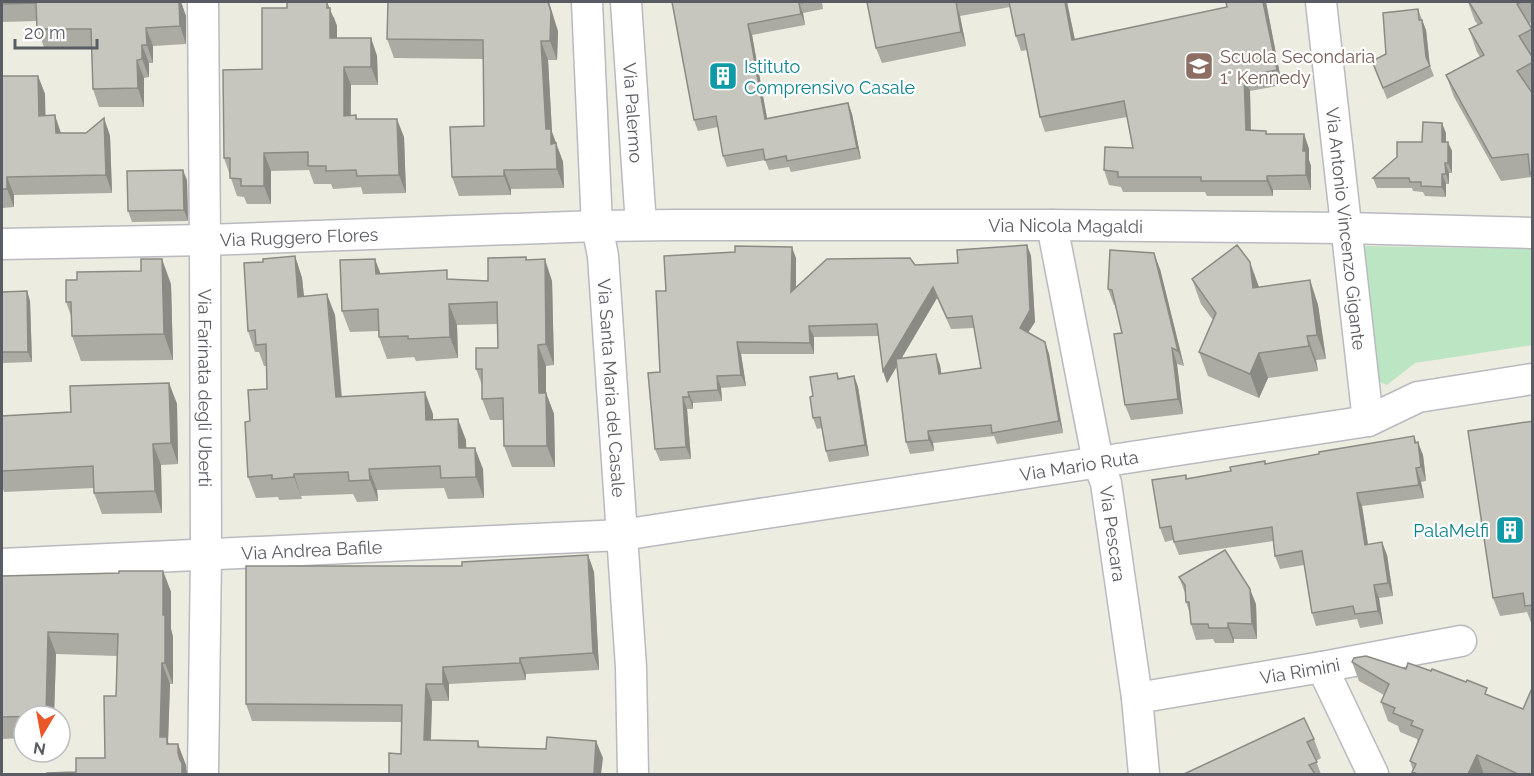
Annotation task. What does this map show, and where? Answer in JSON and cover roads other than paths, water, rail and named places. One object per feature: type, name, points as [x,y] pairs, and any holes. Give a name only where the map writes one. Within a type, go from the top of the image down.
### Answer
[{"type":"street","name":"Via Farinata degli Uberti","points":[[202,2],[206,555],[203,774]]},
{"type":"street","name":"Via Santa Maria del Casale","points":[[587,2],[597,226],[603,256],[631,667],[633,774]]},
{"type":"street","name":"Via Palermo","points":[[626,2],[641,225]]},
{"type":"street","name":"Via Antonio Vincenzo Gigante","points":[[1321,2],[1368,421]]},
{"type":"street","name":"Via Nicola Magaldi","points":[[597,226],[1052,225],[1346,228],[1533,233]]},
{"type":"street","name":"Via Pescara","points":[[1052,225],[1098,462],[1106,483],[1137,698],[1144,774]]},
{"type":"street","name":"Via Ruggero Flores","points":[[2,244],[205,240],[597,226]]},
{"type":"street","name":"Via Mario Ruta","points":[[622,535],[1368,421],[1418,397],[1533,379]]},
{"type":"street","name":"Via Andrea Bafile","points":[[2,564],[622,535]]},
{"type":"street","name":"Via Rimini","points":[[1137,698],[1322,667],[1461,640]]},
{"type":"street","points":[[1322,667],[1373,774]]},
{"type":"place","name":"Scuola Secondaria 1° Kennedy","points":[[1199,66]]},
{"type":"place","name":"Istituto Comprensivo Casale","points":[[723,76]]},
{"type":"place","name":"PalaMelfi","points":[[1510,530]]}]
